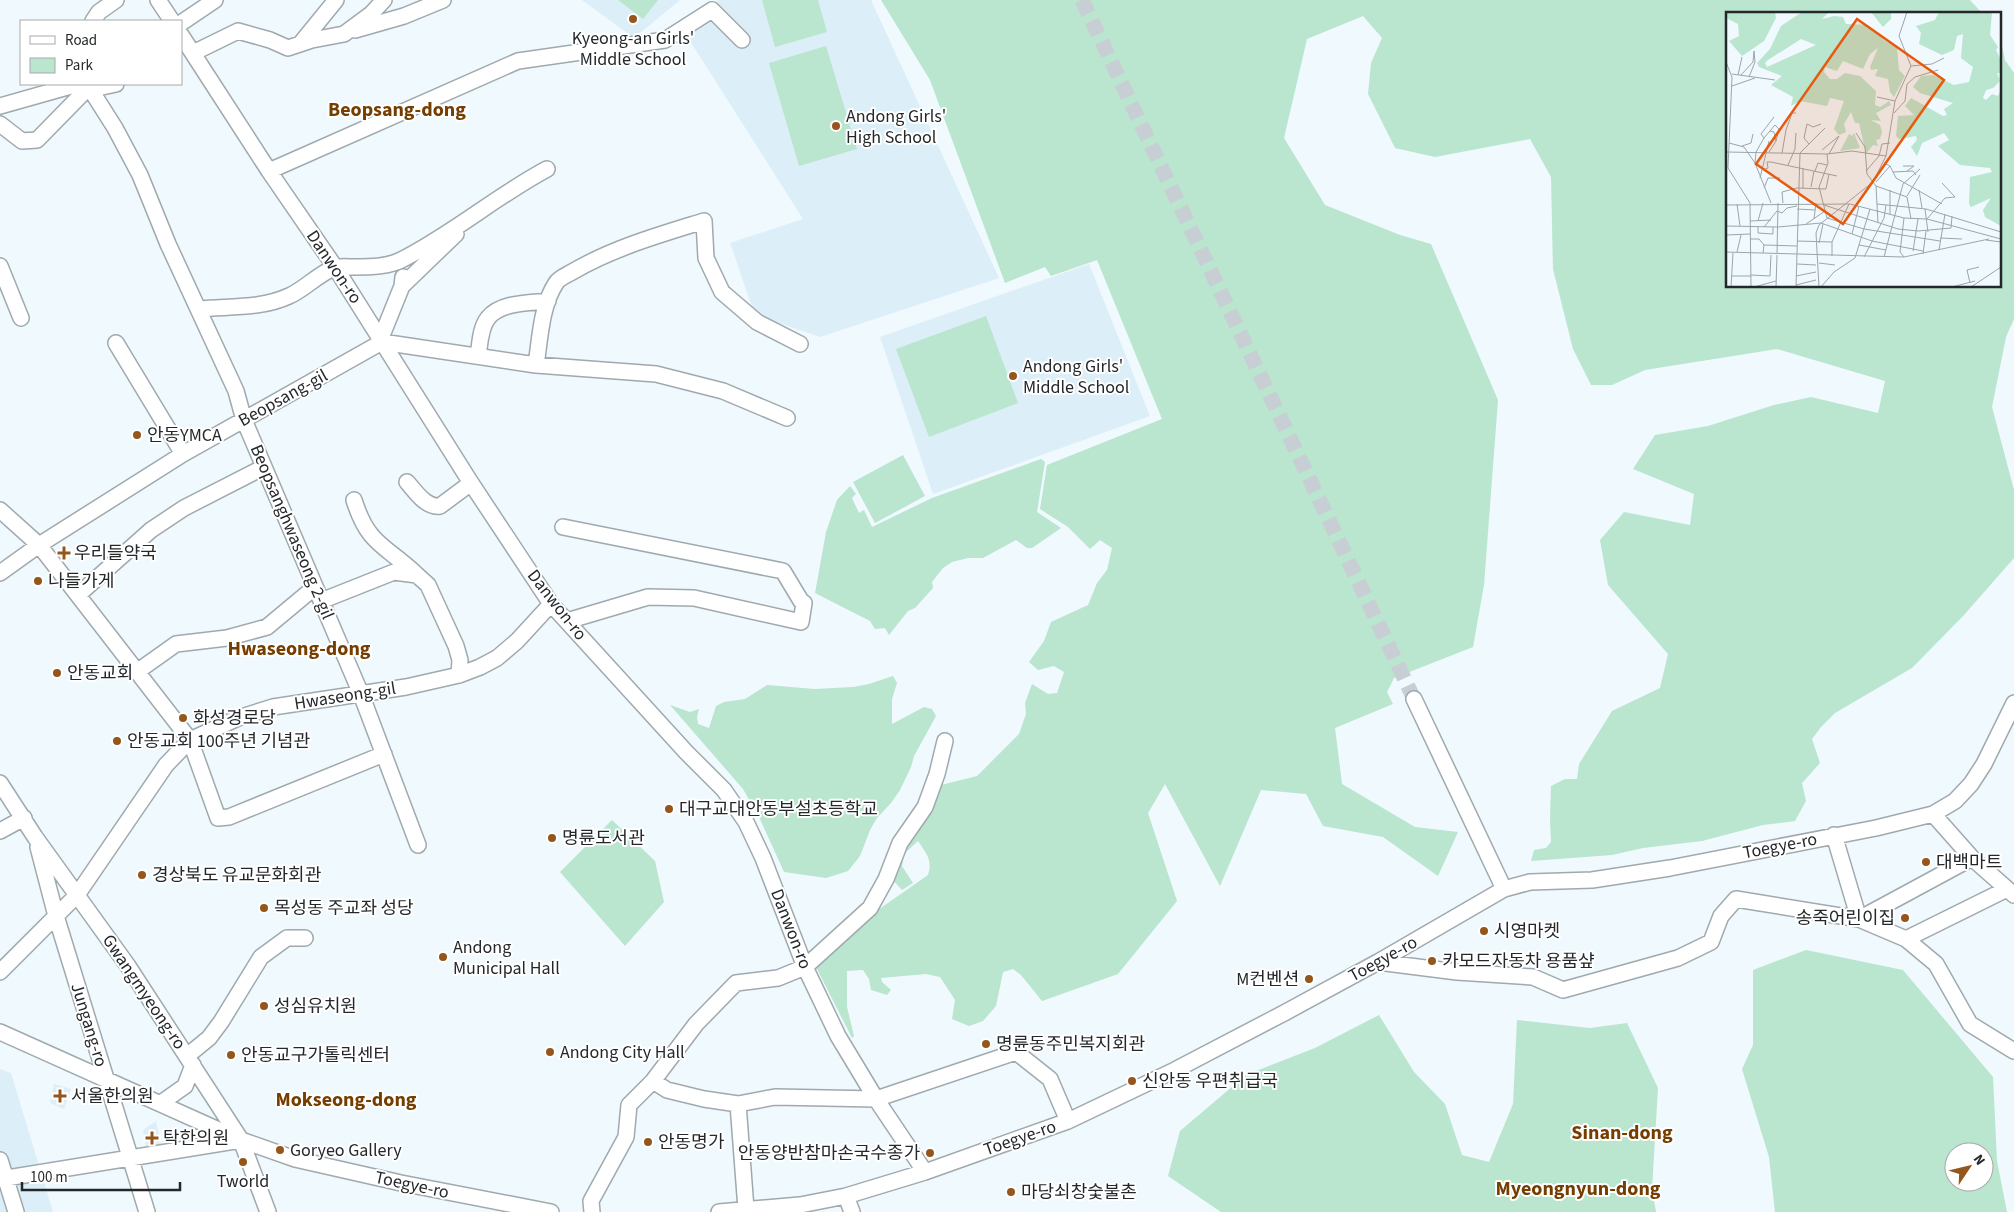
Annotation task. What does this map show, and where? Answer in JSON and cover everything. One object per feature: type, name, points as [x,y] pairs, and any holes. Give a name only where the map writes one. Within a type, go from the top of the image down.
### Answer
[{"type":"street","points":[[95,20],[99,12],[116,0]]},
{"type":"street","points":[[158,0],[171,20]]},
{"type":"street","points":[[182,21],[215,0]]},
{"type":"street","points":[[301,43],[336,0]]},
{"type":"street","points":[[344,34],[371,14],[384,0]]},
{"type":"street","points":[[185,43],[238,31],[270,40],[288,48],[404,16],[443,0]]},
{"type":"street","points":[[269,171],[518,61],[664,40],[712,10],[742,40]]},
{"type":"street","name":"Danwon-ro","points":[[185,43],[335,267],[471,483],[551,604],[724,790],[746,822],[764,858],[805,967],[838,1036],[876,1099],[925,1172]]},
{"type":"street","points":[[0,106],[81,85]]},
{"type":"street","points":[[0,124],[22,141],[36,140],[81,85]]},
{"type":"street","name":"Beopsanghwaseong 2-gil","points":[[81,85],[116,128],[236,391],[244,420],[362,694],[418,845]]},
{"type":"street","points":[[199,309],[250,306],[290,296],[335,267],[370,267],[405,259],[460,226],[518,186],[547,169]]},
{"type":"street","points":[[536,365],[542,323],[548,302],[557,282],[586,264],[629,245],[704,221],[706,258],[722,292],[757,322],[800,344]]},
{"type":"street","points":[[402,286],[436,255],[456,234],[460,226]]},
{"type":"street","points":[[405,259],[402,286],[382,340],[536,365],[656,374],[723,390],[787,418]]},
{"type":"street","points":[[0,266],[21,318]]},
{"type":"street","points":[[478,356],[482,330],[488,318],[503,308],[548,302]]},
{"type":"street","name":"Beopsang-gil","points":[[0,573],[39,545],[183,454],[382,340]]},
{"type":"street","points":[[116,343],[183,454]]},
{"type":"street","points":[[78,595],[151,530],[184,508],[264,467]]},
{"type":"street","points":[[407,482],[417,494],[430,505],[436,507],[471,483]]},
{"type":"street","points":[[354,500],[360,518],[374,540],[428,585],[456,646],[460,660],[459,675]]},
{"type":"street","points":[[0,510],[39,545],[190,740],[218,818],[229,817],[384,754]]},
{"type":"street","points":[[564,527],[784,571],[804,603],[801,622],[694,598],[648,597],[567,621]]},
{"type":"street","points":[[321,601],[394,572],[417,575]]},
{"type":"street","points":[[138,672],[176,644],[227,638],[267,628],[315,587]]},
{"type":"street","name":"Hwaseong-gil","points":[[0,972],[5,959],[56,916],[77,895],[166,765],[190,740],[238,718],[273,707],[362,694],[459,675],[497,658],[517,641],[551,604]]},
{"type":"street","points":[[1414,699],[1504,889]]},
{"type":"street","name":"Toegye-ro","points":[[719,1212],[800,1205],[846,1196],[925,1172],[1068,1121],[1183,1066],[1378,962],[1504,889],[1530,882],[1592,880],[1650,871],[1876,828],[1933,814],[1955,801],[1971,784],[1984,764],[2014,703]]},
{"type":"street","points":[[592,1212],[591,1201],[626,1138],[629,1105],[654,1081],[696,1024],[736,983],[778,978],[805,967],[870,908],[886,879],[900,843],[925,807],[937,774],[945,741]]},
{"type":"street","name":"Gwangmyeong-ro","points":[[0,783],[35,837],[128,966],[241,1140],[268,1212]]},
{"type":"street","points":[[1906,939],[2010,892],[1972,858],[1933,814]]},
{"type":"street","points":[[0,831],[24,818]]},
{"type":"street","points":[[1834,835],[1859,919]]},
{"type":"street","name":"Jungang-ro","points":[[35,837],[56,916],[147,1212]]},
{"type":"street","points":[[1859,919],[1972,858]]},
{"type":"street","points":[[1378,962],[1457,972],[1533,977],[1562,990],[1678,958],[1711,942],[1721,916],[1736,899],[1859,919],[1906,939],[1936,964],[1970,1024],[2014,1050]]},
{"type":"street","points":[[161,1103],[184,1086],[190,1060],[221,1022],[261,957],[288,938],[305,938]]},
{"type":"street","name":"Toegye-ro","points":[[0,1032],[241,1140],[304,1161],[394,1182],[551,1212]]},
{"type":"street","points":[[654,1081],[668,1090],[704,1099],[738,1104],[776,1097],[876,1099],[1016,1052],[1050,1079],[1068,1121]]},
{"type":"street","points":[[738,1104],[746,1210]]},
{"type":"street","points":[[3,1178],[130,1156],[241,1140]]},
{"type":"street","points":[[0,1160],[3,1178],[16,1212]]},
{"type":"street","points":[[846,1196],[852,1212]]},
{"type":"shaded area","name":"Kyeong-an Girls' Middle School","points":[[582,0],[680,0],[634,38]]},
{"type":"shaded area","name":"Andong Girls' High School","points":[[718,0],[871,0],[999,278],[820,337],[755,315],[730,243],[803,219],[685,33]]},
{"type":"shaded area","name":"Andong Girls' Middle School","points":[[1089,264],[1150,416],[933,494],[880,337]]},
{"type":"shaded area","points":[[0,1069],[11,1073],[53,1212],[0,1212]]},
{"type":"shaded area","name":"서울한의원","points":[[54,1084],[71,1089],[64,1109],[50,1103]]},
{"type":"shaded area","name":"탁한의원","points":[[156,1121],[161,1145],[146,1147],[143,1130]]},
{"type":"green space","points":[[618,0],[658,0],[643,19]]},
{"type":"green space","points":[[762,0],[818,0],[827,32],[775,47]]},
{"type":"green space","points":[[881,0],[1970,0],[1981,12],[1726,12],[1726,288],[2002,288],[2002,46],[2005,60],[2014,73],[2014,319],[2006,337],[1992,407],[2014,490],[2014,558],[1964,615],[1912,668],[1835,713],[1821,727],[1812,739],[1820,763],[1802,783],[1806,801],[1795,821],[1763,825],[1702,841],[1643,848],[1612,855],[1531,861],[1534,850],[1546,848],[1551,842],[1551,786],[1565,779],[1577,779],[1579,764],[1612,711],[1660,688],[1668,654],[1608,585],[1600,540],[1624,512],[1690,525],[1694,494],[1633,469],[1655,435],[1708,426],[1774,405],[1811,397],[1878,413],[1885,381],[1777,349],[1645,370],[1612,385],[1591,385],[1573,349],[1553,269],[1551,177],[1530,139],[1435,157],[1395,148],[1368,94],[1371,63],[1382,38],[1363,16],[1307,39],[1284,138],[1325,205],[1400,235],[1431,244],[1498,400],[1484,585],[1473,647],[1394,678],[1387,692],[1393,704],[1335,728],[1342,784],[1415,827],[1458,832],[1438,876],[1383,837],[1323,826],[1306,794],[1261,790],[1220,886],[1165,784],[1148,813],[1177,901],[1118,974],[1042,1001],[1021,975],[1013,969],[1003,972],[996,1006],[983,1021],[969,1026],[952,1019],[955,1000],[940,977],[926,974],[881,978],[882,982],[891,990],[887,995],[871,990],[869,979],[863,970],[847,971],[847,1007],[854,1036],[852,1038],[816,967],[875,912],[928,875],[929,861],[918,841],[904,854],[902,866],[913,883],[902,890],[890,877],[902,846],[941,785],[977,776],[1019,734],[1026,714],[1025,703],[1032,684],[1048,694],[1057,693],[1064,672],[1054,666],[1038,670],[1029,662],[1044,641],[1051,622],[1088,605],[1097,583],[1107,570],[1112,548],[1100,540],[1090,549],[1068,527],[1040,509],[1047,465],[1162,419],[1097,260],[1051,276],[1045,267],[1005,283],[930,80]]},
{"type":"green space","points":[[826,46],[857,149],[799,166],[769,63]]},
{"type":"green space","points":[[986,316],[1018,403],[929,437],[896,349]]},
{"type":"green space","points":[[903,455],[925,496],[875,523],[853,482]]},
{"type":"green space","points":[[1041,459],[1045,462],[1037,512],[1061,528],[1032,548],[1027,548],[1016,540],[983,558],[968,558],[952,562],[943,568],[932,582],[933,588],[915,608],[908,611],[889,635],[885,628],[875,629],[870,621],[815,593],[826,532],[837,500],[850,486],[856,494],[852,498],[859,513],[864,510],[872,527],[932,498]]},
{"type":"green space","points":[[893,676],[897,683],[892,699],[892,724],[924,707],[932,709],[936,716],[914,756],[900,790],[877,818],[860,856],[848,871],[826,878],[784,872],[760,819],[743,789],[670,705],[690,712],[699,709],[698,724],[709,728],[716,706],[724,702],[745,699],[767,685],[815,689],[853,687]]},
{"type":"green space","points":[[612,820],[655,861],[664,902],[625,946],[560,872]]},
{"type":"green space","points":[[1806,950],[1903,970],[1993,1077],[1997,1161],[2007,1212],[1775,1212],[1769,1157],[1742,1069],[1753,1045],[1753,970]]},
{"type":"green space","points":[[1379,1015],[1414,1072],[1445,1104],[1462,1155],[1489,1162],[1513,1104],[1517,1020],[1590,1028],[1627,1023],[1658,1088],[1652,1189],[1656,1212],[1221,1212],[1168,1176],[1180,1131],[1246,1075],[1315,1048]]},
{"type":"tunnel","points":[[1082,0],[1414,699]]},
{"type":"place","name":"Kyeong-an Girls' Middle School","points":[[633,19]]},
{"type":"place","name":"Andong Girls' High School","points":[[836,126]]},
{"type":"place","name":"Andong Girls' Middle School","points":[[1013,376]]},
{"type":"place","name":"안동YMCA","points":[[137,435]]},
{"type":"place","name":"우리들약국","points":[[64,553]]},
{"type":"place","name":"나들가게","points":[[38,581]]},
{"type":"place","name":"안동교회","points":[[57,673]]},
{"type":"place","name":"화성경로당","points":[[183,718]]},
{"type":"place","name":"안동교회 100주년 기념관","points":[[117,741]]},
{"type":"place","name":"대구교대안동부설초등학교","points":[[669,809]]},
{"type":"place","name":"명륜도서관","points":[[552,838]]},
{"type":"place","name":"대백마트","points":[[1926,862]]},
{"type":"place","name":"경상북도 유교문화회관","points":[[142,875]]},
{"type":"place","name":"목성동 주교좌 성당","points":[[264,908]]},
{"type":"place","name":"송죽어린이집","points":[[1905,918]]},
{"type":"place","name":"시영마켓","points":[[1484,931]]},
{"type":"place","name":"Andong Municipal Hall","points":[[443,957]]},
{"type":"place","name":"카모드자동차 용품샾","points":[[1432,961]]},
{"type":"place","name":"M컨벤션","points":[[1309,979]]},
{"type":"place","name":"성심유치원","points":[[264,1006]]},
{"type":"place","name":"명륜동주민복지회관","points":[[986,1044]]},
{"type":"place","name":"Andong City Hall","points":[[550,1052]]},
{"type":"place","name":"안동교구가톨릭센터","points":[[231,1055]]},
{"type":"place","name":"신안동 우편취급국","points":[[1132,1081]]},
{"type":"place","name":"서울한의원","points":[[60,1096]]},
{"type":"place","name":"탁한의원","points":[[152,1138]]},
{"type":"place","name":"안동명가","points":[[648,1142]]},
{"type":"place","name":"Goryeo Gallery","points":[[280,1150]]},
{"type":"place","name":"안동양반참마손국수종가","points":[[930,1153]]},
{"type":"place","name":"Tworld","points":[[243,1162]]},
{"type":"place","name":"마당쇠창숯불촌","points":[[1011,1192]]},
{"type":"district","name":"Beopsang-dong","points":[[397,110]]},
{"type":"district","name":"Hwaseong-dong","points":[[299,649]]},
{"type":"district","name":"Mokseong-dong","points":[[346,1100]]},
{"type":"district","name":"Sinan-dong","points":[[1622,1133]]},
{"type":"district","name":"Myeongnyun-dong","points":[[1578,1189]]}]
